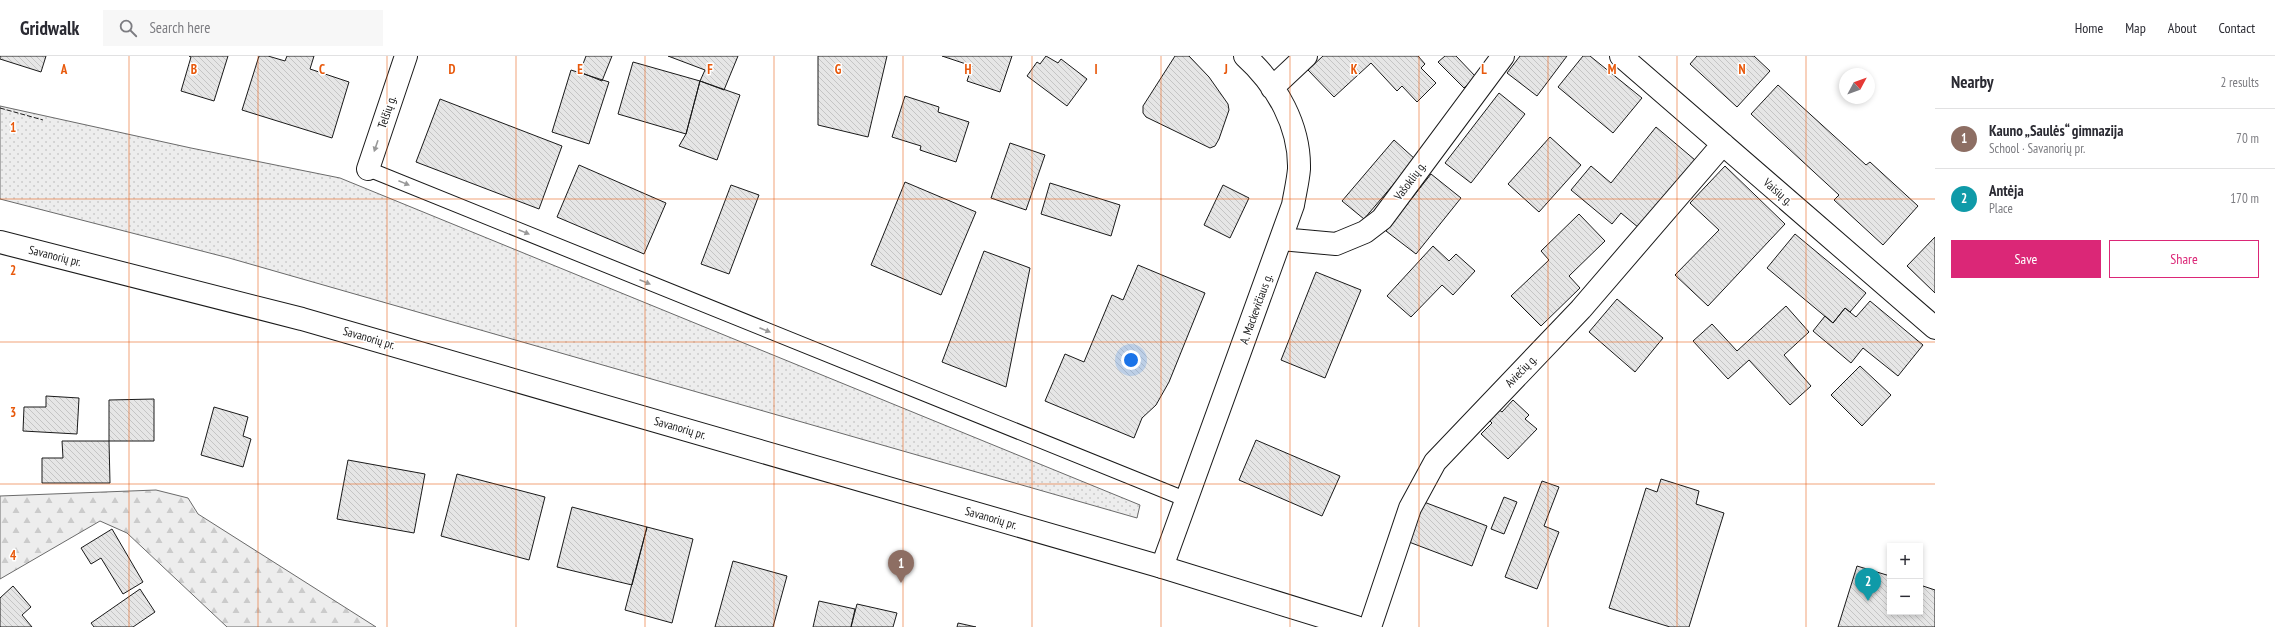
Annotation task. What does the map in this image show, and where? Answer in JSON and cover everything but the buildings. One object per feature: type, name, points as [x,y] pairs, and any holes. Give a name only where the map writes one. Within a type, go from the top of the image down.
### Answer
[{"type":"street","name":"Telšių g.","points":[[368,168],[406,56]]},
{"type":"street","name":"A. Mackevičiaus g.","points":[[1162,568],[1185,499],[1281,239],[1294,198],[1299,170],[1297,142],[1286,108],[1272,88],[1245,56]]},
{"type":"street","points":[[1272,88],[1306,56]]},
{"type":"street","name":"Vašoklių g.","points":[[1281,239],[1336,244],[1365,232],[1382,219],[1503,56]]},
{"type":"street","name":"Vaisių g.","points":[[1621,56],[1935,328]]},
{"type":"street","name":"Aviečių g.","points":[[1370,627],[1410,508],[1435,462],[1581,309],[1722,144]]},
{"type":"street","name":"Savanorių pr.","points":[[0,242],[302,319],[1162,568],[1356,627]]},
{"type":"lane","points":[[368,168],[1185,499]]},
{"type":"green space","points":[[0,106],[191,148],[340,178],[1140,505],[1137,518],[229,258],[0,199]]},
{"type":"green space","points":[[156,490],[188,498],[198,514],[376,627],[227,627],[127,533],[100,521],[0,579],[0,496]]},
{"type":"fence","points":[[0,108],[43,120]]},
{"type":"place","name":"Kauno „Saulės“ gimnazija","points":[[901,583]]},
{"type":"place","name":"Antėja","points":[[1868,601]]}]
